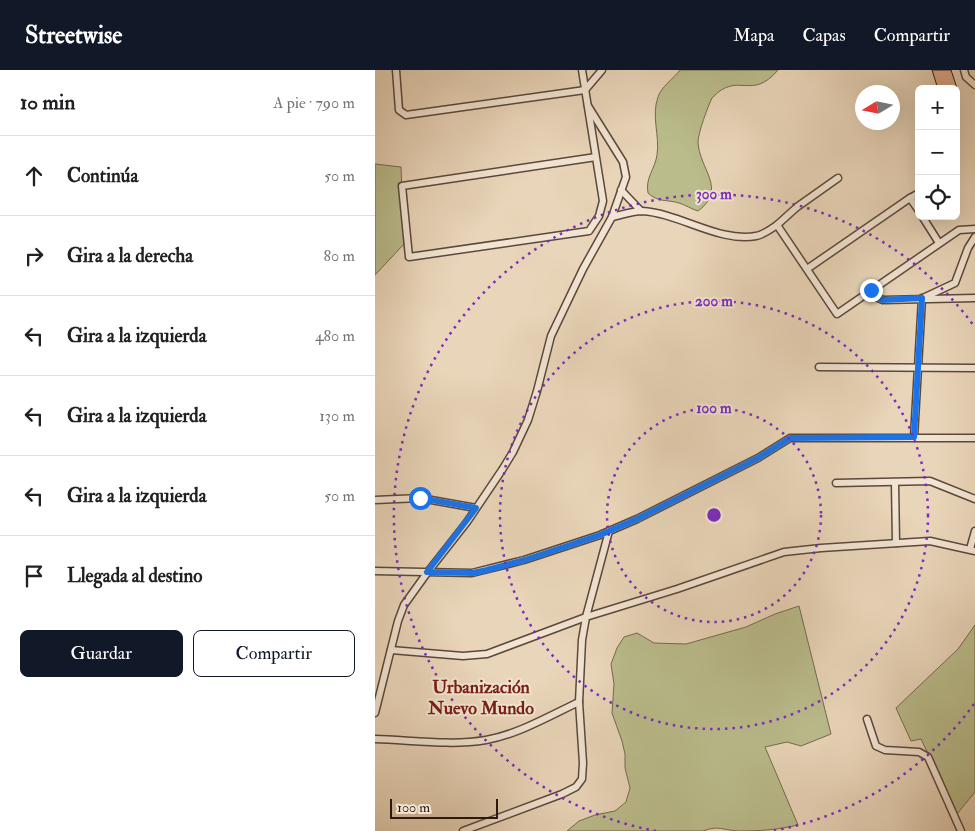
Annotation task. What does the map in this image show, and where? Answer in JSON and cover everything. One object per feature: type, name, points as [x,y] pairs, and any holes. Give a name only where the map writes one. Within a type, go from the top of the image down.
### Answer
[{"type":"street","points":[[396,70],[399,110],[406,115],[585,90],[602,70]]},
{"type":"street","points":[[582,70],[588,106],[596,157],[603,202],[599,216],[589,231],[409,257],[402,186],[596,157]]},
{"type":"street","points":[[964,70],[966,77],[975,85]]},
{"type":"street","points":[[375,713],[398,621],[404,605],[476,508],[513,452],[528,420],[551,336],[583,269],[612,217],[625,177],[623,162],[588,106]]},
{"type":"street","points":[[612,217],[641,211],[663,215],[715,232],[743,237],[758,236],[777,226],[797,206],[838,178]]},
{"type":"street","points":[[621,190],[641,211]]},
{"type":"street","points":[[807,269],[915,196]]},
{"type":"street","points":[[911,198],[915,204]]},
{"type":"street","points":[[925,220],[939,243]]},
{"type":"street","points":[[777,226],[837,314],[959,230],[975,229]]},
{"type":"street","points":[[922,298],[955,283],[967,248],[975,237]]},
{"type":"street","points":[[871,290],[877,297],[883,300],[975,298]]},
{"type":"street","points":[[914,437],[922,298]]},
{"type":"street","points":[[819,367],[975,368]]},
{"type":"street","points":[[375,570],[473,573],[525,560],[609,531],[637,519],[732,471],[790,438],[975,438]]},
{"type":"street","points":[[836,483],[930,481],[975,498]]},
{"type":"street","points":[[895,483],[896,543]]},
{"type":"street","points":[[375,500],[420,498],[476,508]]},
{"type":"street","points":[[463,831],[576,787],[582,779],[583,763],[579,702],[582,640],[609,531]]},
{"type":"street","points":[[391,650],[463,656],[487,654],[587,617],[677,589],[784,552],[931,540],[972,550],[975,531]]},
{"type":"street","points":[[375,680],[383,682]]},
{"type":"street","points":[[375,739],[465,742],[487,740],[508,734],[579,702]]},
{"type":"street","points":[[867,719],[876,746],[885,750],[919,752],[928,757],[961,831]]},
{"type":"green space","points":[[680,70],[778,70],[760,84],[729,86],[712,98],[698,138],[700,152],[710,178],[711,195],[707,203],[698,211],[679,203],[659,200],[648,193],[647,188],[658,148],[655,119],[656,104],[662,90]]},
{"type":"green space","points":[[375,164],[401,167],[404,244],[375,275]]},
{"type":"green space","points":[[799,606],[831,734],[801,746],[787,742],[765,747],[798,825],[753,831],[717,828],[703,831],[567,831],[579,821],[615,811],[626,802],[630,788],[625,768],[625,754],[622,741],[612,713],[614,684],[611,664],[617,648],[624,637],[637,633],[654,643],[686,644],[746,627]]},
{"type":"green space","points":[[975,625],[975,792],[957,814],[921,739],[911,741],[896,708],[958,649]]},
{"type":"building","points":[[932,70],[951,70],[956,85],[937,85]]},
{"type":"district","name":"Urbanización Nuevo Mundo","points":[[481,698]]},
{"type":"route","points":[[420,498],[476,508],[427,572],[473,573],[525,560],[600,535],[637,519],[758,458],[790,438],[914,437],[922,298],[883,300],[877,297],[871,290]]}]
